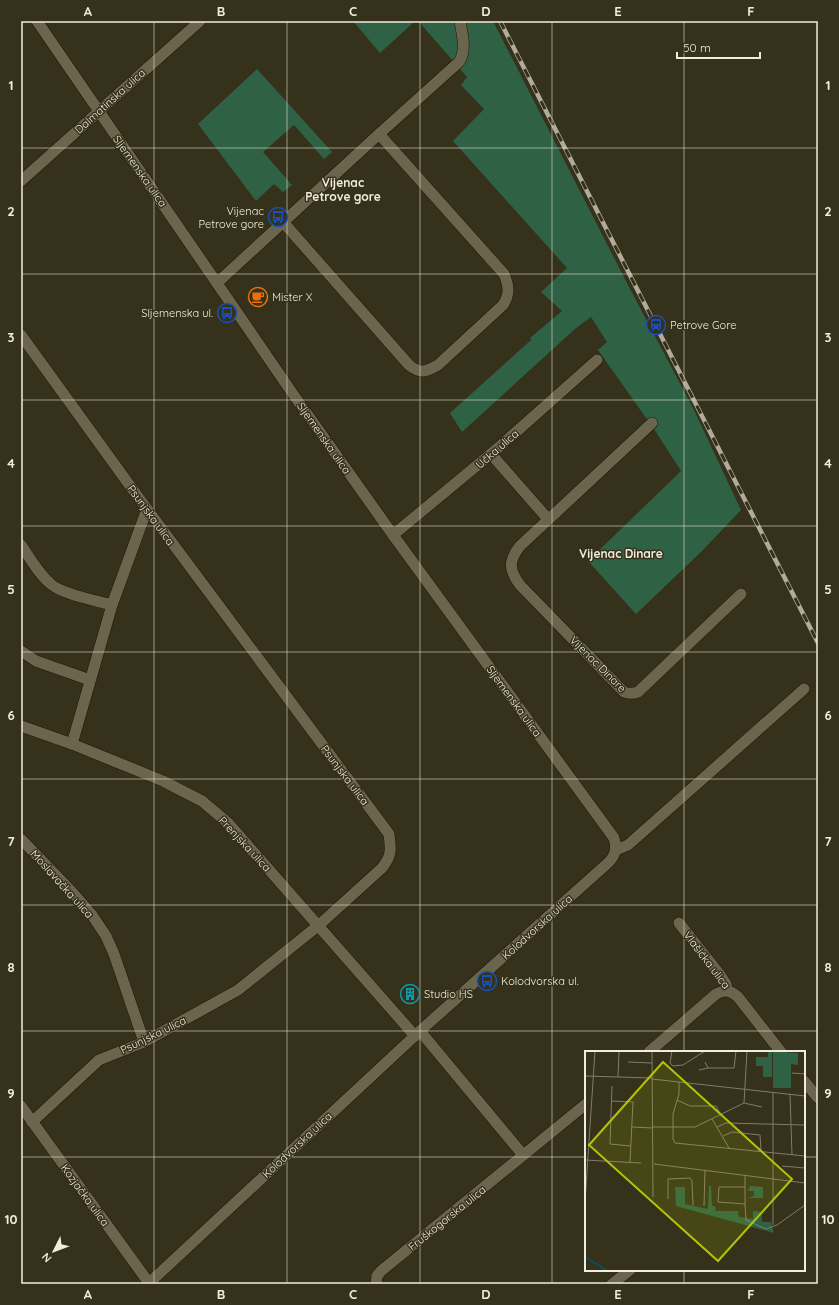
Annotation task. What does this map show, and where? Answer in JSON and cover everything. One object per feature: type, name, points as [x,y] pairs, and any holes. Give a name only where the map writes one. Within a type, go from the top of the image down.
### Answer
[{"type":"street","name":"Sljemenska ulica","points":[[37,21],[298,400],[393,535],[614,838],[616,850]]},
{"type":"street","name":"Dalmatinska ulica","points":[[21,181],[200,21]]},
{"type":"street","points":[[217,283],[459,62],[462,58],[463,51],[460,21]]},
{"type":"street","points":[[283,222],[415,370],[422,372],[430,370],[438,365],[467,339],[503,305],[509,291],[504,274],[379,134]]},
{"type":"street","name":"Psunjska ulica","points":[[21,335],[147,509],[389,834],[391,849],[388,860],[382,868],[319,925],[238,990],[144,1042],[99,1060],[32,1122]]},
{"type":"street","name":"Učka ulica","points":[[393,535],[491,454],[597,360]]},
{"type":"street","name":"Vijenac Dinare","points":[[652,423],[520,546],[514,553],[511,560],[511,569],[514,577],[624,692],[628,694],[638,692],[741,594]]},
{"type":"street","points":[[491,454],[548,519]]},
{"type":"street","points":[[72,744],[112,605],[147,509]]},
{"type":"street","points":[[21,545],[44,576],[53,585],[66,592],[112,605]]},
{"type":"street","points":[[21,651],[36,661],[90,680]]},
{"type":"street","name":"Kolodvorska ulica","points":[[149,1284],[418,1034],[609,862],[616,850],[628,845],[804,689]]},
{"type":"street","name":"Prenjska ulica","points":[[21,726],[72,744],[163,781],[202,801],[228,823],[418,1034]]},
{"type":"street","name":"Moslavačka ulica","points":[[21,839],[73,893],[92,915],[106,936],[114,954],[144,1042]]},
{"type":"street","name":"Vlašićka ulica","points":[[679,923],[720,975],[726,984],[727,990],[738,997],[780,1051]]},
{"type":"street","points":[[650,1051],[716,994],[727,990]]},
{"type":"street","points":[[418,1034],[523,1155]]},
{"type":"street","points":[[805,1082],[818,1098]]},
{"type":"street","name":"Fruškogorska ulica","points":[[376,1284],[377,1276],[381,1271],[585,1105]]},
{"type":"street","name":"Kozjačka ulica","points":[[21,1106],[149,1284]]},
{"type":"street","points":[[612,1284],[629,1271]]},
{"type":"green space","points":[[353,21],[415,21],[380,53]]},
{"type":"green space","points":[[422,21],[493,21],[629,287],[694,410],[741,510],[702,551],[636,614],[588,561],[681,471],[656,432],[598,350],[607,342],[591,317],[576,328],[462,432],[450,413],[531,340],[530,338],[562,311],[541,292],[567,268],[453,141],[484,109],[461,85],[467,77],[420,23]]},
{"type":"green space","points":[[257,69],[332,152],[324,159],[294,125],[263,152],[292,185],[283,192],[274,184],[256,201],[198,124]]},
{"type":"railway","points":[[500,21],[818,643]]},
{"type":"place","name":"Vijenac Petrove gore","points":[[278,217]]},
{"type":"place","name":"Mister X","points":[[258,297]]},
{"type":"place","name":"Sljemenska ul.","points":[[227,313]]},
{"type":"place","name":"Petrove Gore","points":[[656,325]]},
{"type":"place","name":"Kolodvorska ul.","points":[[487,981]]},
{"type":"place","name":"Studio HS","points":[[410,994]]},
{"type":"district","name":"Vijenac Petrove gore","points":[[343,190]]},
{"type":"district","name":"Vijenac Dinare","points":[[621,554]]}]
